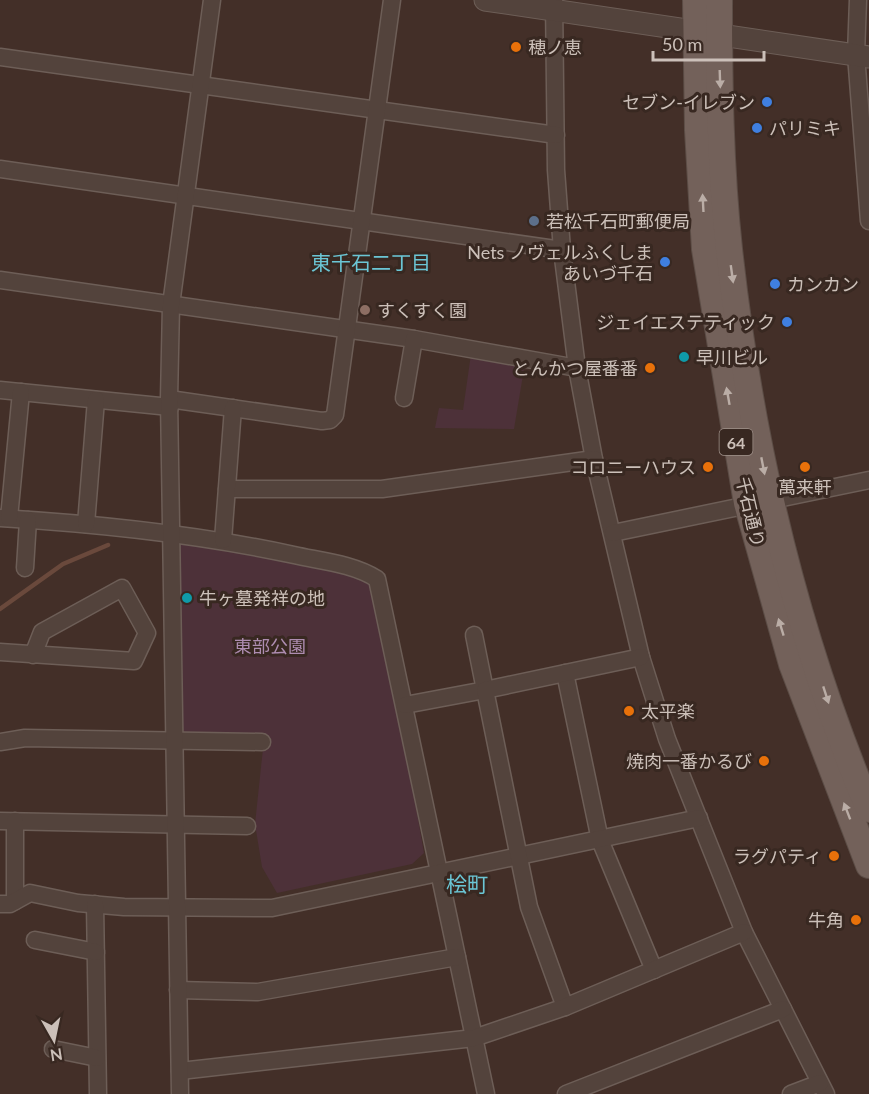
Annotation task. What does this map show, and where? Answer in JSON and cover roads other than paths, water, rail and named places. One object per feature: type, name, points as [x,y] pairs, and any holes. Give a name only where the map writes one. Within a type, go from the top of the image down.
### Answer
[{"type":"main road","name":"千石通り","points":[[696,0],[707,32]]},
{"type":"main road","name":"千石通り","points":[[718,0],[707,32],[705,249],[792,664],[869,865]]},
{"type":"main road","name":"千石通り","points":[[758,501],[833,718],[869,809]]},
{"type":"street","points":[[180,1094],[169,403],[171,305],[212,0]]},
{"type":"street","points":[[0,390],[96,400],[233,408],[322,421],[330,420],[335,415],[392,0]]},
{"type":"street","points":[[485,0],[554,5],[863,56]]},
{"type":"street","points":[[858,0],[863,56],[869,221]]},
{"type":"street","points":[[554,5],[555,135],[562,250],[577,368],[594,459],[641,657],[667,739],[744,932],[823,1088],[791,1094]]},
{"type":"street","points":[[0,57],[555,135]]},
{"type":"street","points":[[0,169],[562,250]]},
{"type":"street","points":[[0,280],[414,339],[577,368]]},
{"type":"street","points":[[404,398],[414,339]]},
{"type":"street","points":[[21,392],[5,518],[172,532],[223,540],[343,566],[377,579],[486,1094]]},
{"type":"street","points":[[86,524],[96,400]]},
{"type":"street","points":[[223,540],[233,408]]},
{"type":"street","points":[[226,489],[350,491],[382,489],[594,459]]},
{"type":"street","points":[[613,533],[758,501],[869,480]]},
{"type":"street","points":[[25,568],[28,520]]},
{"type":"street","points":[[33,655],[42,632],[122,588],[147,633]]},
{"type":"street","points":[[147,633],[173,633]]},
{"type":"street","points":[[0,652],[134,661],[147,633]]},
{"type":"street","points":[[474,635],[529,907],[565,1007]]},
{"type":"street","points":[[405,705],[641,657]]},
{"type":"street","points":[[565,673],[600,840],[654,970]]},
{"type":"street","points":[[0,742],[25,738],[262,742]]},
{"type":"street","points":[[247,826],[8,821],[8,902],[30,893],[124,907],[287,906],[699,818]]},
{"type":"street","points":[[95,904],[98,1094]]},
{"type":"street","points":[[180,1071],[474,1038],[565,1007],[744,932]]},
{"type":"street","points":[[35,940],[96,952]]},
{"type":"street","points":[[178,990],[258,992],[457,957]]},
{"type":"street","points":[[566,1094],[588,1090],[783,1009]]},
{"type":"street","points":[[53,1049],[97,1058]]},
{"type":"waterway","points":[[0,609],[63,564],[108,545]]},
{"type":"place","name":"穂ノ恵","points":[[516,47]]},
{"type":"place","name":"セブン-イレブン","points":[[767,102]]},
{"type":"place","name":"パリミキ","points":[[757,128]]},
{"type":"place","name":"若松千石町郵便局","points":[[534,221]]},
{"type":"place","name":"Nets ノヴェルふくしま あいづ千石","points":[[665,262]]},
{"type":"place","name":"カンカン","points":[[775,284]]},
{"type":"place","name":"すくすく園","points":[[365,310]]},
{"type":"place","name":"ジェイエステティック","points":[[787,322]]},
{"type":"place","name":"早川ビル","points":[[684,357]]},
{"type":"place","name":"とんかつ屋番番","points":[[650,368]]},
{"type":"place","name":"コロニーハウス","points":[[708,467]]},
{"type":"place","name":"萬来軒","points":[[805,467]]},
{"type":"place","name":"牛ヶ墓発祥の地","points":[[187,598]]},
{"type":"place","name":"太平楽","points":[[629,711]]},
{"type":"place","name":"焼肉一番かるび","points":[[764,761]]},
{"type":"place","name":"ラグパティ","points":[[834,856]]},
{"type":"place","name":"牛角","points":[[856,920]]},
{"type":"district","name":"東千石二丁目","points":[[371,262]]},
{"type":"district","name":"桧町","points":[[467,883]]},
{"type":"park label","name":"東部公園","points":[[270,646]]}]
